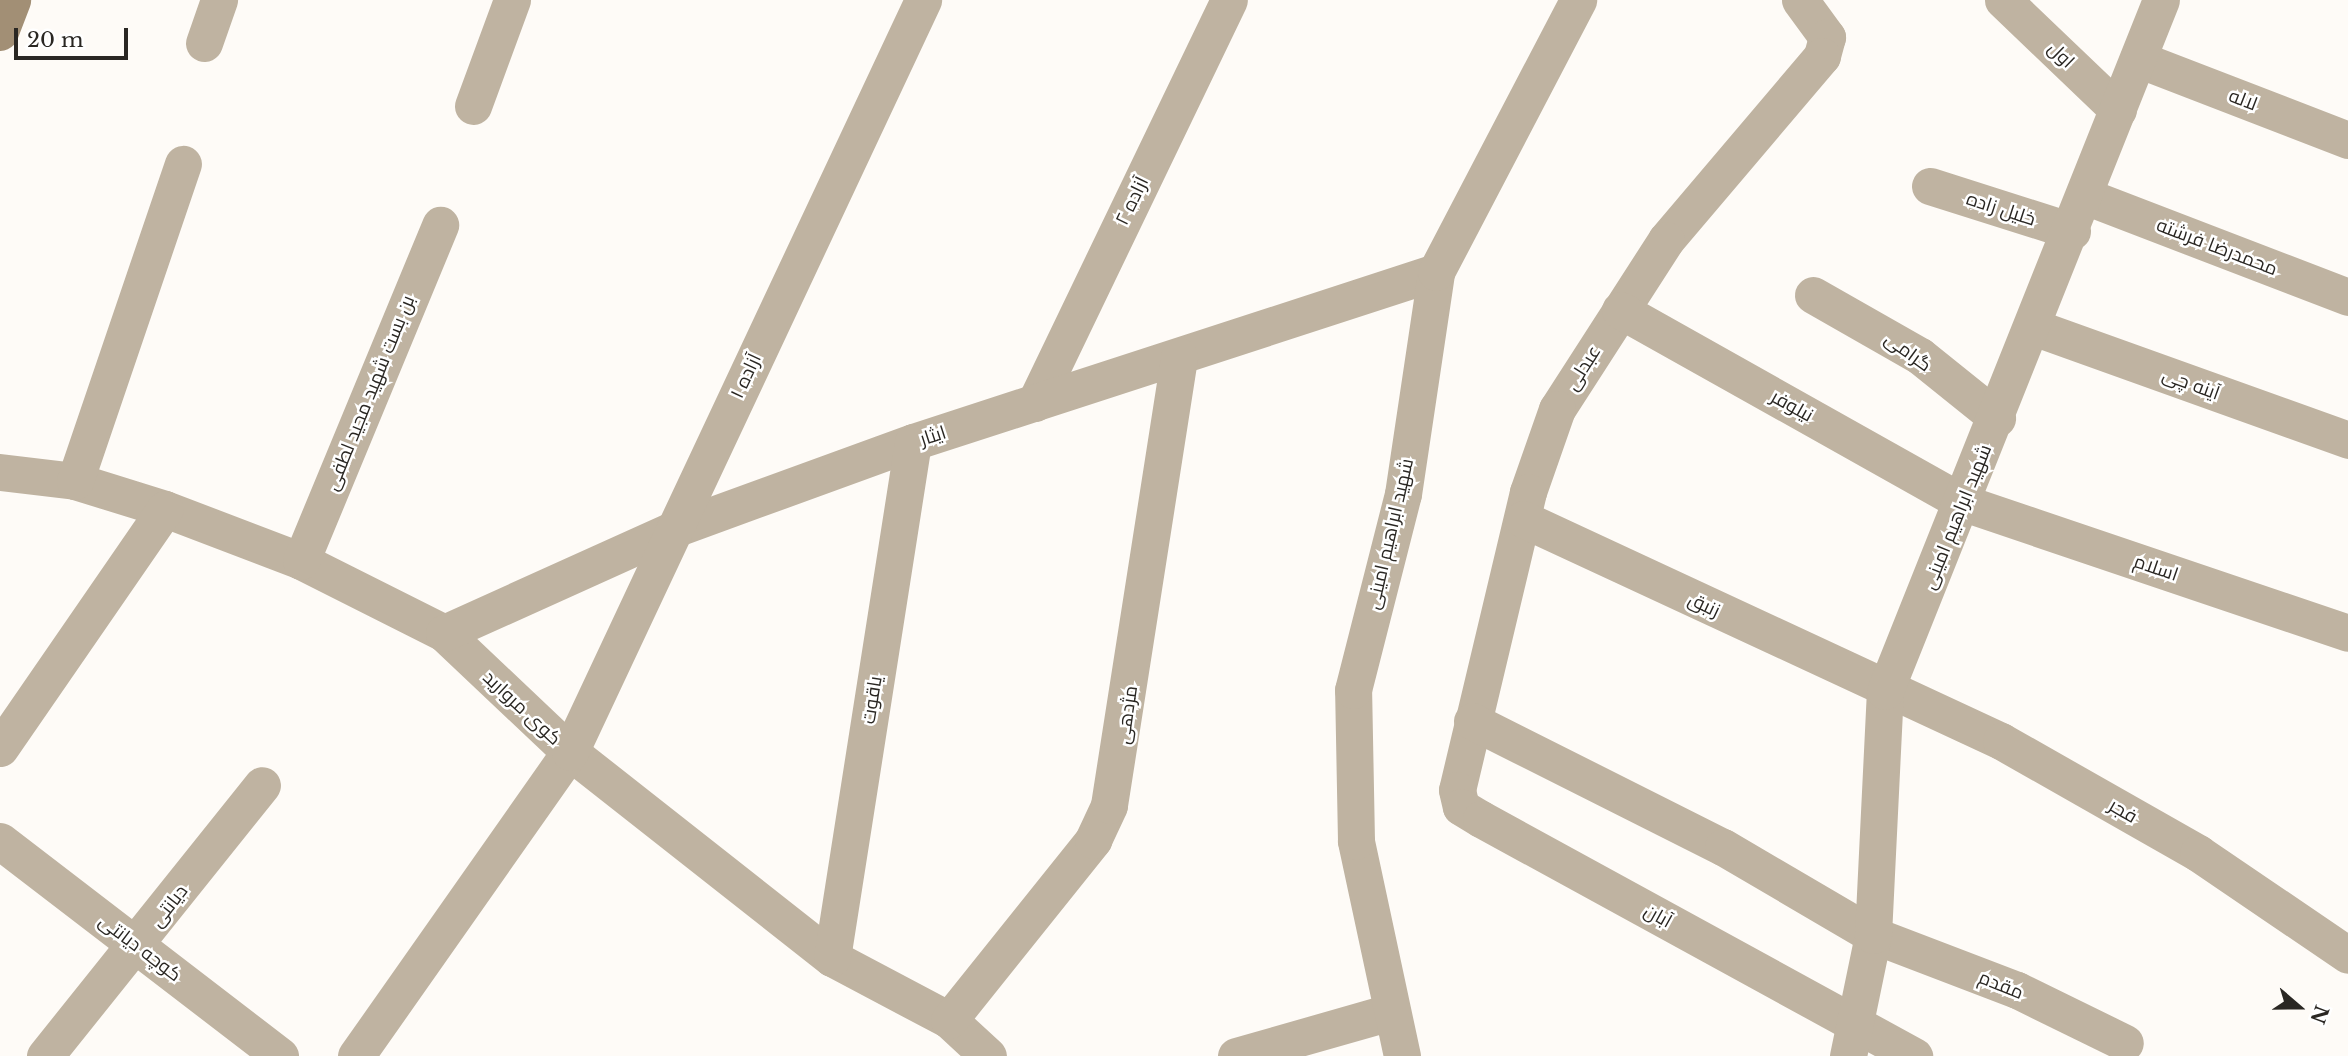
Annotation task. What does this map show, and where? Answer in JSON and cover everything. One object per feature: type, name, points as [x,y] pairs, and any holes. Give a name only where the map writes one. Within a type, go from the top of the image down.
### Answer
[{"type":"main road","points":[[0,32],[12,0]]},
{"type":"street","points":[[204,43],[219,0]]},
{"type":"street","points":[[472,106],[512,0]]},
{"type":"street","name":"آزاده ۱","points":[[356,1056],[569,752],[923,0]]},
{"type":"street","name":"آزاده ۲","points":[[1035,403],[1229,0]]},
{"type":"street","name":"شهید ابراهیم امینی","points":[[1402,1056],[1390,1012],[1356,841],[1353,690],[1403,494],[1436,272],[1578,0]]},
{"type":"street","name":"عبدلی","points":[[1461,807],[1457,790],[1472,722],[1523,519],[1557,409],[1666,240],[1822,56],[1827,37],[1800,0]]},
{"type":"street","name":"اول","points":[[2003,0],[2118,110]]},
{"type":"street","name":"شهید ابراهیم امینی","points":[[1852,1040],[1873,935],[1885,691],[1964,503],[2161,0]]},
{"type":"street","name":"لاله","points":[[2138,60],[2348,140]]},
{"type":"street","points":[[75,481],[183,164]]},
{"type":"street","name":"خلیل زاده","points":[[1930,186],[2072,231]]},
{"type":"street","name":"محمدرضا فرشته","points":[[2085,196],[2348,297]]},
{"type":"street","name":"بن بست شهید مجید لطفی","points":[[301,561],[440,225]]},
{"type":"street","name":"ایثار","points":[[443,634],[674,529],[913,442],[1436,272]]},
{"type":"street","name":"گرامی","points":[[1813,295],[1920,356],[1997,418]]},
{"type":"street","name":"نیلوفر","points":[[1620,310],[1964,503]]},
{"type":"street","name":"آینه چی","points":[[2033,327],[2348,440]]},
{"type":"street","name":"مژدهی","points":[[949,1020],[1093,840],[1109,805],[1179,356]]},
{"type":"street","name":"یاقوت","points":[[832,958],[913,442]]},
{"type":"street","name":"کوی مروارید","points":[[0,472],[75,481],[165,509],[301,561],[443,634],[569,752],[832,958],[949,1020],[988,1056]]},
{"type":"street","name":"اسلام","points":[[1964,503],[2348,633]]},
{"type":"street","points":[[0,748],[165,509]]},
{"type":"street","name":"زنبق","points":[[1523,519],[1885,691]]},
{"type":"street","name":"فجر","points":[[1885,691],[2001,741],[2198,853],[2348,955]]},
{"type":"street","name":"مقدم","points":[[1472,722],[1723,847],[1873,935],[2017,990],[2125,1043]]},
{"type":"street","name":"دیانتی","points":[[45,1056],[138,946],[262,785]]},
{"type":"street","name":"آبان","points":[[1461,807],[1852,1040],[1914,1056]]},
{"type":"street","name":"کوچه دیانتی","points":[[0,841],[280,1056]]},
{"type":"street","points":[[1237,1056],[1390,1012]]}]
